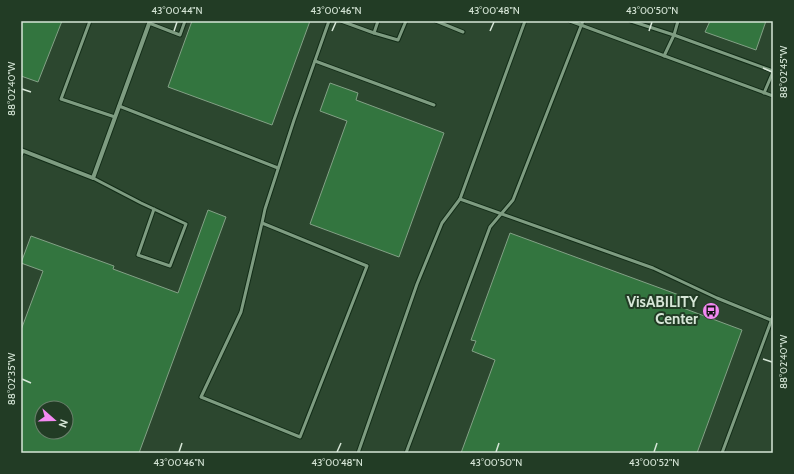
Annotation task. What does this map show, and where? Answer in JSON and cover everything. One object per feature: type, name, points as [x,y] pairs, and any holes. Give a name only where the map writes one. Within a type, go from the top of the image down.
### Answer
[{"type":"street","points":[[22,152],[93,178],[150,22]]},
{"type":"lane","points":[[90,21],[61,99],[115,117]]},
{"type":"lane","points":[[150,22],[180,35],[185,21]]},
{"type":"lane","points":[[262,223],[367,266],[300,437],[202,398],[241,312],[265,209],[328,21]]},
{"type":"lane","points":[[342,21],[398,40],[406,21]]},
{"type":"lane","points":[[374,33],[378,21]]},
{"type":"lane","points":[[436,21],[463,32]]},
{"type":"lane","points":[[358,453],[417,284],[442,223],[460,198],[524,21]]},
{"type":"lane","points":[[570,21],[773,96]]},
{"type":"lane","points":[[406,453],[490,227],[513,200],[583,21]]},
{"type":"lane","points":[[631,21],[674,35],[773,72],[764,93]]},
{"type":"lane","points":[[664,56],[674,35],[678,21]]},
{"type":"lane","points":[[315,61],[434,105]]},
{"type":"lane","points":[[119,106],[278,168]]},
{"type":"lane","points":[[93,178],[186,224],[170,266],[138,255],[154,209]]},
{"type":"lane","points":[[460,198],[653,268],[717,298],[771,320]]},
{"type":"lane","points":[[722,453],[773,316]]},
{"type":"building","points":[[21,21],[62,21],[38,82],[21,76]]},
{"type":"building","points":[[192,21],[310,21],[272,125],[168,87]]},
{"type":"building","points":[[710,21],[766,21],[756,50],[705,32]]},
{"type":"building","points":[[330,83],[358,93],[356,100],[444,133],[399,257],[310,224],[347,121],[320,111]]},
{"type":"building","points":[[208,210],[226,217],[139,453],[21,453],[21,330],[43,271],[21,263],[31,236],[114,266],[113,269],[178,293]]},
{"type":"building","points":[[510,233],[679,295],[675,305],[742,330],[697,453],[461,453],[495,360],[472,351],[476,341],[471,340]]},
{"type":"place","name":"VisABILITY Center","points":[[711,311]]}]
